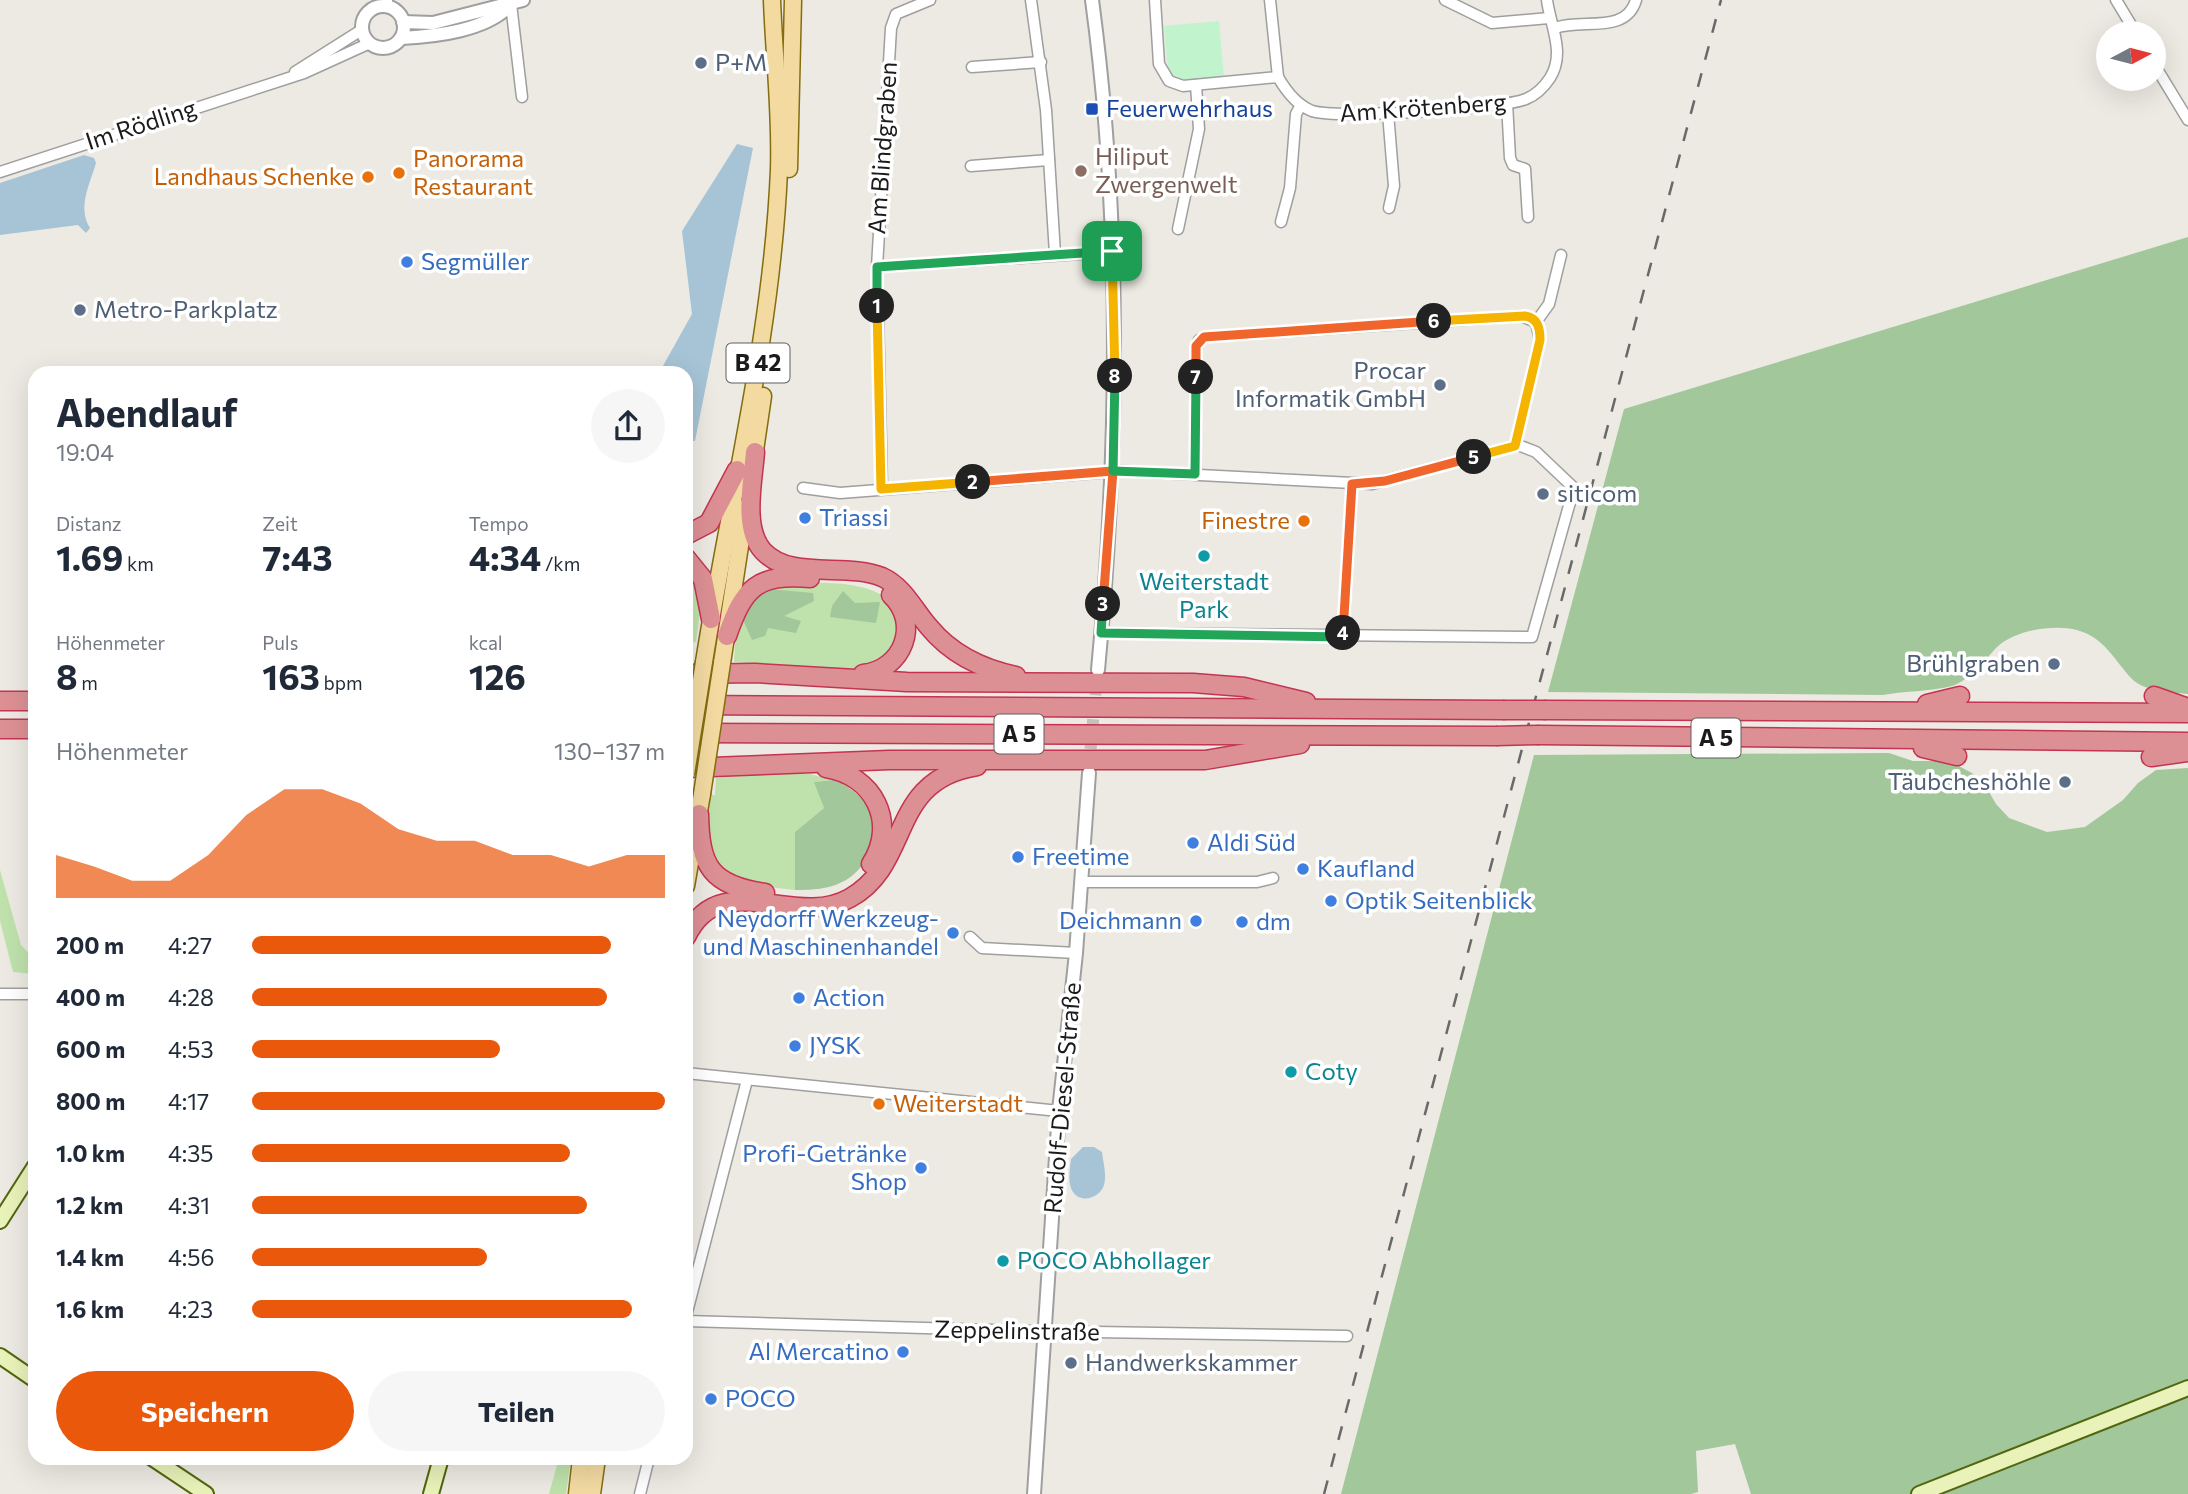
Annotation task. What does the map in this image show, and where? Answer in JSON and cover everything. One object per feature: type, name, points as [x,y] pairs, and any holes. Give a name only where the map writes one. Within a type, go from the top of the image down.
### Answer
[{"type":"highway","points":[[755,452],[752,526],[758,545],[769,556],[791,565],[859,571],[883,578],[902,592],[945,645],[965,658],[1003,673],[1068,682]]},
{"type":"highway","points":[[693,531],[709,523],[737,470]]},
{"type":"highway","points":[[693,567],[703,579],[710,619]]},
{"type":"highway","points":[[727,636],[741,598],[758,583],[774,578],[850,580],[871,584],[890,593],[901,607],[906,627],[904,645],[896,658],[883,668],[868,674],[815,676]]},
{"type":"highway","points":[[693,674],[815,676],[907,682],[1225,684],[1336,709]]},
{"type":"highway","points":[[1875,711],[1960,696]]},
{"type":"highway","points":[[2154,696],[2188,708]]},
{"type":"highway","points":[[0,701],[28,701]]},
{"type":"highway","name":"A 5","points":[[693,705],[2188,713]]},
{"type":"highway","points":[[0,729],[28,729]]},
{"type":"highway","name":"A 5","points":[[693,733],[1539,735],[2188,743]]},
{"type":"highway","name":"A 5","points":[[791,764],[901,760],[1205,760],[1352,736]]},
{"type":"highway","points":[[1893,740],[1957,756]]},
{"type":"highway","points":[[2151,757],[2188,752]]},
{"type":"highway","name":"A 5","points":[[693,925],[698,916],[710,907],[727,901],[818,908],[847,900],[860,892],[880,871],[912,804],[931,785],[964,768],[1034,762]]},
{"type":"highway","points":[[693,768],[791,764],[835,769],[853,777],[867,788],[880,809],[882,831],[876,858],[864,874],[838,893],[819,897],[792,897],[750,891],[720,880],[703,859],[699,814]]},
{"type":"main road","name":"B 42","points":[[693,730],[710,619],[762,335],[778,182],[772,0]]},
{"type":"main road","name":"B 42","points":[[693,848],[775,312],[786,197],[793,0]]},
{"type":"main road","points":[[0,1220],[28,1177]]},
{"type":"main road","points":[[0,1356],[28,1375]]},
{"type":"main road","points":[[1919,1494],[2188,1388]]},
{"type":"main road","points":[[162,1465],[206,1494]]},
{"type":"main road","points":[[431,1494],[439,1465]]},
{"type":"main road","points":[[577,1494],[580,1465]]},
{"type":"main road","points":[[592,1494],[596,1465]]},
{"type":"street","name":"Am Blindgraben","points":[[881,489],[877,267],[892,23],[899,12],[930,0]]},
{"type":"street","points":[[1031,0],[1041,62],[1055,254]]},
{"type":"street","points":[[1092,0],[1112,251],[1116,346],[1113,471],[1098,670]]},
{"type":"street","points":[[1155,0],[1160,71],[1176,85],[1278,77]]},
{"type":"street","points":[[1270,0],[1278,77],[1301,105],[1296,114],[1290,193],[1281,222]]},
{"type":"street","points":[[1445,0],[1492,23],[1549,18]]},
{"type":"street","points":[[1547,0],[1549,18],[1555,29],[1623,19],[1632,11],[1636,0]]},
{"type":"street","points":[[2116,0],[2129,21]]},
{"type":"street","points":[[402,38],[403,22],[433,23],[489,6],[517,2],[514,35],[522,97]]},
{"type":"street","name":"Im Rödling","points":[[0,172],[324,66],[370,43],[387,48],[402,38],[443,34],[492,18],[517,2]]},
{"type":"street","name":"Im Rödling","points":[[282,79],[362,29],[367,14],[386,3],[397,12],[403,22]]},
{"type":"street","points":[[492,18],[504,22],[514,35]]},
{"type":"street","points":[[362,29],[370,43]]},
{"type":"street","name":"Am Krötenberg","points":[[1301,105],[1329,114],[1388,113],[1507,103],[1532,96],[1549,79],[1556,62],[1555,29]]},
{"type":"street","points":[[972,67],[1041,62]]},
{"type":"street","points":[[2166,84],[2188,120]]},
{"type":"street","points":[[1178,229],[1199,130],[1196,85]]},
{"type":"street","points":[[1507,103],[1510,158],[1513,165],[1525,169],[1528,217]]},
{"type":"street","points":[[1388,113],[1394,186],[1389,208]]},
{"type":"street","points":[[971,166],[1049,160]]},
{"type":"street","points":[[877,267],[1112,251]]},
{"type":"street","points":[[1515,446],[1540,340],[1536,322],[1549,304],[1561,255]]},
{"type":"street","points":[[1195,474],[1196,351],[1199,340],[1204,337],[1521,316],[1536,322]]},
{"type":"street","points":[[803,488],[830,493],[1113,471],[1352,484],[1385,481],[1515,446],[1528,447],[1536,452],[1574,488],[1532,637],[1101,633]]},
{"type":"street","points":[[1343,637],[1352,484]]},
{"type":"street","name":"Rudolf-Diesel-Straße","points":[[1034,1494],[1059,1111],[1076,953],[1089,773]]},
{"type":"street","points":[[1082,882],[1257,882],[1273,878]]},
{"type":"street","name":"Rudolf-Diesel-Straße","points":[[970,937],[982,948],[1076,953]]},
{"type":"street","points":[[0,994],[28,994]]},
{"type":"street","points":[[693,1074],[1059,1111]]},
{"type":"street","points":[[693,1291],[747,1080]]},
{"type":"street","name":"Zeppelinstraße","points":[[693,1318],[1045,1331],[1347,1336]]},
{"type":"street","points":[[640,1494],[647,1465]]},
{"type":"green space","points":[[1219,21],[1224,79],[1190,81],[1173,76],[1167,60],[1164,26]]},
{"type":"green space","points":[[2188,237],[2188,694],[2144,687],[2132,679],[2095,638],[2067,628],[2034,630],[2013,637],[1996,648],[1978,668],[1957,684],[1933,690],[1883,695],[1548,692],[1624,409]]},
{"type":"green space","points":[[693,577],[700,603],[696,642],[693,642]]},
{"type":"green space","points":[[786,582],[850,585],[881,595],[892,604],[899,617],[892,655],[870,668],[846,670],[734,662],[736,627],[748,598]]},
{"type":"green space","points":[[769,589],[813,593],[814,601],[784,616],[801,621],[796,633],[768,628],[765,636],[752,640],[743,620],[751,602]]},
{"type":"green space","points":[[843,591],[855,603],[880,602],[876,623],[830,617],[832,606]]},
{"type":"green space","points":[[1889,753],[1913,761],[1947,761],[1957,765],[1981,778],[1996,804],[2009,818],[2047,832],[2085,827],[2123,800],[2138,783],[2156,770],[2188,768],[2188,1494],[1751,1494],[1735,1444],[1696,1451],[1698,1492],[1691,1494],[1341,1494],[1534,755]]},
{"type":"green space","points":[[745,774],[810,774],[833,780],[815,782],[824,808],[795,832],[795,890],[752,885],[719,871],[706,842],[710,795],[715,795],[716,778]]},
{"type":"green space","points":[[833,780],[848,787],[869,809],[875,835],[872,849],[865,862],[846,880],[825,888],[795,890],[795,832],[824,808],[814,782]]},
{"type":"green space","points":[[0,870],[21,945],[28,952],[28,973],[13,972],[0,921]]},
{"type":"green space","points":[[557,1465],[570,1465],[566,1494],[549,1494]]},
{"type":"water","points":[[737,144],[753,148],[695,441],[693,366],[663,366],[692,314],[682,231]]},
{"type":"water","points":[[84,155],[94,158],[96,163],[85,204],[86,220],[90,228],[86,233],[78,225],[0,235],[0,183]]},
{"type":"water","points":[[1083,1147],[1094,1147],[1102,1152],[1105,1173],[1102,1190],[1090,1198],[1076,1196],[1069,1180],[1071,1159]]},
{"type":"tunnel","points":[[1089,767],[1097,677]]},
{"type":"railway","points":[[1324,1494],[1721,0]]},
{"type":"place","name":"P+M","points":[[701,63]]},
{"type":"place","name":"Feuerwehrhaus","points":[[1092,109]]},
{"type":"place","name":"Hiliput Zwergenwelt","points":[[1081,171]]},
{"type":"place","name":"Panorama Restaurant","points":[[399,173]]},
{"type":"place","name":"Landhaus Schenke","points":[[368,177]]},
{"type":"place","name":"Segmüller","points":[[407,262]]},
{"type":"place","name":"Metro-Parkplatz","points":[[80,310]]},
{"type":"place","name":"Procar Informatik GmbH","points":[[1440,385]]},
{"type":"place","name":"siticom","points":[[1543,494]]},
{"type":"place","name":"Triassi","points":[[805,518]]},
{"type":"place","name":"Finestre","points":[[1304,521]]},
{"type":"place","name":"Weiterstadt Park","points":[[1204,556]]},
{"type":"place","name":"Brühlgraben","points":[[2054,664]]},
{"type":"place","name":"Täubcheshöhle","points":[[2065,782]]},
{"type":"place","name":"Aldi Süd","points":[[1193,843]]},
{"type":"place","name":"Freetime","points":[[1018,857]]},
{"type":"place","name":"Kaufland","points":[[1303,869]]},
{"type":"place","name":"Optik Seitenblick","points":[[1331,901]]},
{"type":"place","name":"Deichmann","points":[[1196,921]]},
{"type":"place","name":"dm","points":[[1242,922]]},
{"type":"place","name":"Neydorff Werkzeug- und Maschinenhandel","points":[[953,933]]},
{"type":"place","name":"Action","points":[[799,998]]},
{"type":"place","name":"JYSK","points":[[795,1046]]},
{"type":"place","name":"Coty","points":[[1291,1072]]},
{"type":"place","name":"Weiterstadt","points":[[879,1104]]},
{"type":"place","name":"Profi-Getränke Shop","points":[[921,1168]]},
{"type":"place","name":"POCO Abhollager","points":[[1003,1261]]},
{"type":"place","name":"Al Mercatino","points":[[903,1352]]},
{"type":"place","name":"Handwerkskammer","points":[[1071,1363]]},
{"type":"place","name":"POCO","points":[[711,1399]]},
{"type":"route","points":[[1112,251],[877,267],[881,489],[1113,471],[1101,633],[1343,637],[1352,484],[1385,481],[1515,446],[1516,431],[1540,340],[1536,322],[1529,316],[1521,316],[1204,337],[1197,343],[1196,351],[1195,474],[1113,471],[1116,346],[1112,251]]}]
